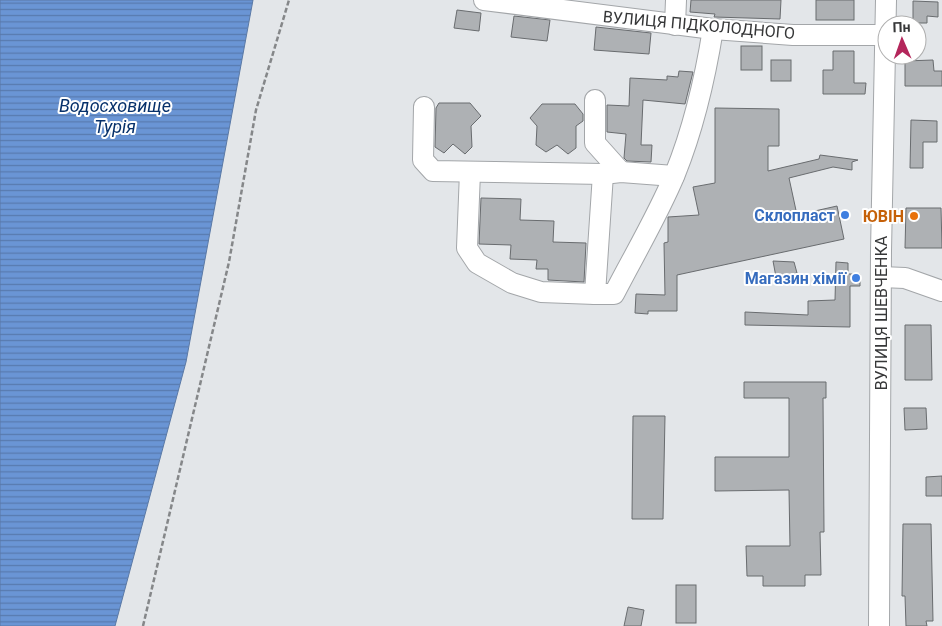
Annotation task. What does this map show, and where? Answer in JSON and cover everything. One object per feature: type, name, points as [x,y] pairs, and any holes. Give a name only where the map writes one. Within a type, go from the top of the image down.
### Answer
[{"type":"street","name":"ВУЛИЦЯ ПІДКОЛОДНОГО","points":[[484,0],[563,5],[675,25],[713,29],[793,35],[877,35]]},
{"type":"street","points":[[675,25],[676,0]]},
{"type":"street","name":"ВУЛИЦЯ ШЕВЧЕНКА","points":[[886,0],[886,15]]},
{"type":"street","points":[[470,172],[467,248],[477,263],[512,283],[541,292],[614,294],[674,176],[696,116],[705,79],[713,29]]},
{"type":"street","name":"ВУЛИЦЯ ШЕВЧЕНКА","points":[[879,626],[881,277],[885,65]]},
{"type":"street","points":[[595,294],[612,173],[594,143],[596,100]]},
{"type":"street","points":[[424,107],[423,160],[433,171],[612,173],[674,176]]},
{"type":"street","points":[[881,277],[904,278],[942,289]]},
{"type":"path","points":[[142,626],[229,262],[256,110],[289,0]]},
{"type":"water","name":"Водосховище Турія","points":[[0,0],[253,0],[186,362],[115,626],[0,626]]},
{"type":"building","points":[[691,0],[781,0],[780,19],[714,17],[715,14],[690,12]]},
{"type":"building","points":[[816,0],[854,0],[854,20],[816,20]]},
{"type":"building","points":[[913,1],[938,2],[938,17],[913,15]]},
{"type":"building","points":[[457,10],[481,13],[479,31],[454,28]]},
{"type":"building","points":[[514,16],[550,20],[547,41],[511,37]]},
{"type":"building","points":[[596,27],[651,33],[649,54],[594,50]]},
{"type":"building","points":[[741,46],[762,46],[762,70],[741,70]]},
{"type":"building","points":[[833,51],[854,51],[854,83],[866,83],[865,94],[823,94],[823,70],[833,70]]},
{"type":"building","points":[[771,60],[791,60],[791,81],[771,81]]},
{"type":"building","points":[[927,60],[933,60],[934,71],[942,71],[942,86],[905,86],[905,65],[927,65]]},
{"type":"building","points":[[679,71],[693,72],[685,104],[643,100],[641,145],[652,145],[651,162],[627,161],[624,158],[626,134],[607,132],[607,105],[629,106],[630,78],[667,80],[667,76],[678,77]]},
{"type":"building","points":[[439,103],[470,103],[481,116],[471,126],[472,147],[465,154],[453,144],[444,153],[435,147],[436,108]]},
{"type":"building","points":[[542,104],[575,104],[583,114],[583,121],[576,126],[576,148],[568,154],[557,145],[546,152],[536,145],[537,126],[530,118]]},
{"type":"building","points":[[715,108],[779,109],[779,146],[768,146],[768,171],[819,159],[820,155],[858,160],[852,162],[852,170],[833,167],[789,178],[797,215],[837,206],[844,239],[677,275],[677,311],[648,311],[648,314],[635,313],[636,294],[665,295],[664,243],[668,242],[668,217],[699,215],[693,187],[715,183]]},
{"type":"building","points":[[911,120],[937,121],[937,142],[923,142],[923,168],[910,168]]},
{"type":"building","points":[[481,198],[521,199],[520,220],[554,221],[553,242],[586,243],[584,282],[548,280],[548,269],[536,269],[537,260],[510,259],[511,245],[479,244]]},
{"type":"building","points":[[906,208],[941,208],[942,248],[905,248]]},
{"type":"building","points":[[773,261],[794,262],[797,273],[776,277]]},
{"type":"building","points":[[836,262],[848,263],[848,274],[860,274],[860,286],[850,286],[850,327],[745,325],[745,312],[808,315],[808,301],[835,300]]},
{"type":"building","points":[[905,325],[931,325],[932,380],[905,380]]},
{"type":"building","points":[[744,382],[826,382],[826,398],[823,398],[824,532],[820,532],[821,575],[805,575],[805,586],[763,586],[763,576],[747,576],[746,546],[790,546],[789,490],[715,491],[715,457],[789,457],[789,398],[744,398]]},
{"type":"building","points":[[904,408],[926,408],[927,429],[905,430]]},
{"type":"building","points":[[633,416],[665,416],[663,519],[632,519]]},
{"type":"building","points":[[942,476],[942,496],[926,496],[926,477]]},
{"type":"building","points":[[903,524],[931,524],[933,621],[926,621],[927,626],[906,626],[905,596],[902,596]]},
{"type":"building","points":[[676,585],[696,585],[696,623],[676,623]]},
{"type":"building","points":[[628,607],[644,610],[641,626],[624,626]]},
{"type":"place","name":"Склопласт","points":[[845,215]]},
{"type":"place","name":"ЮВІН","points":[[914,216]]},
{"type":"place","name":"Магазин хімії","points":[[856,278]]}]
